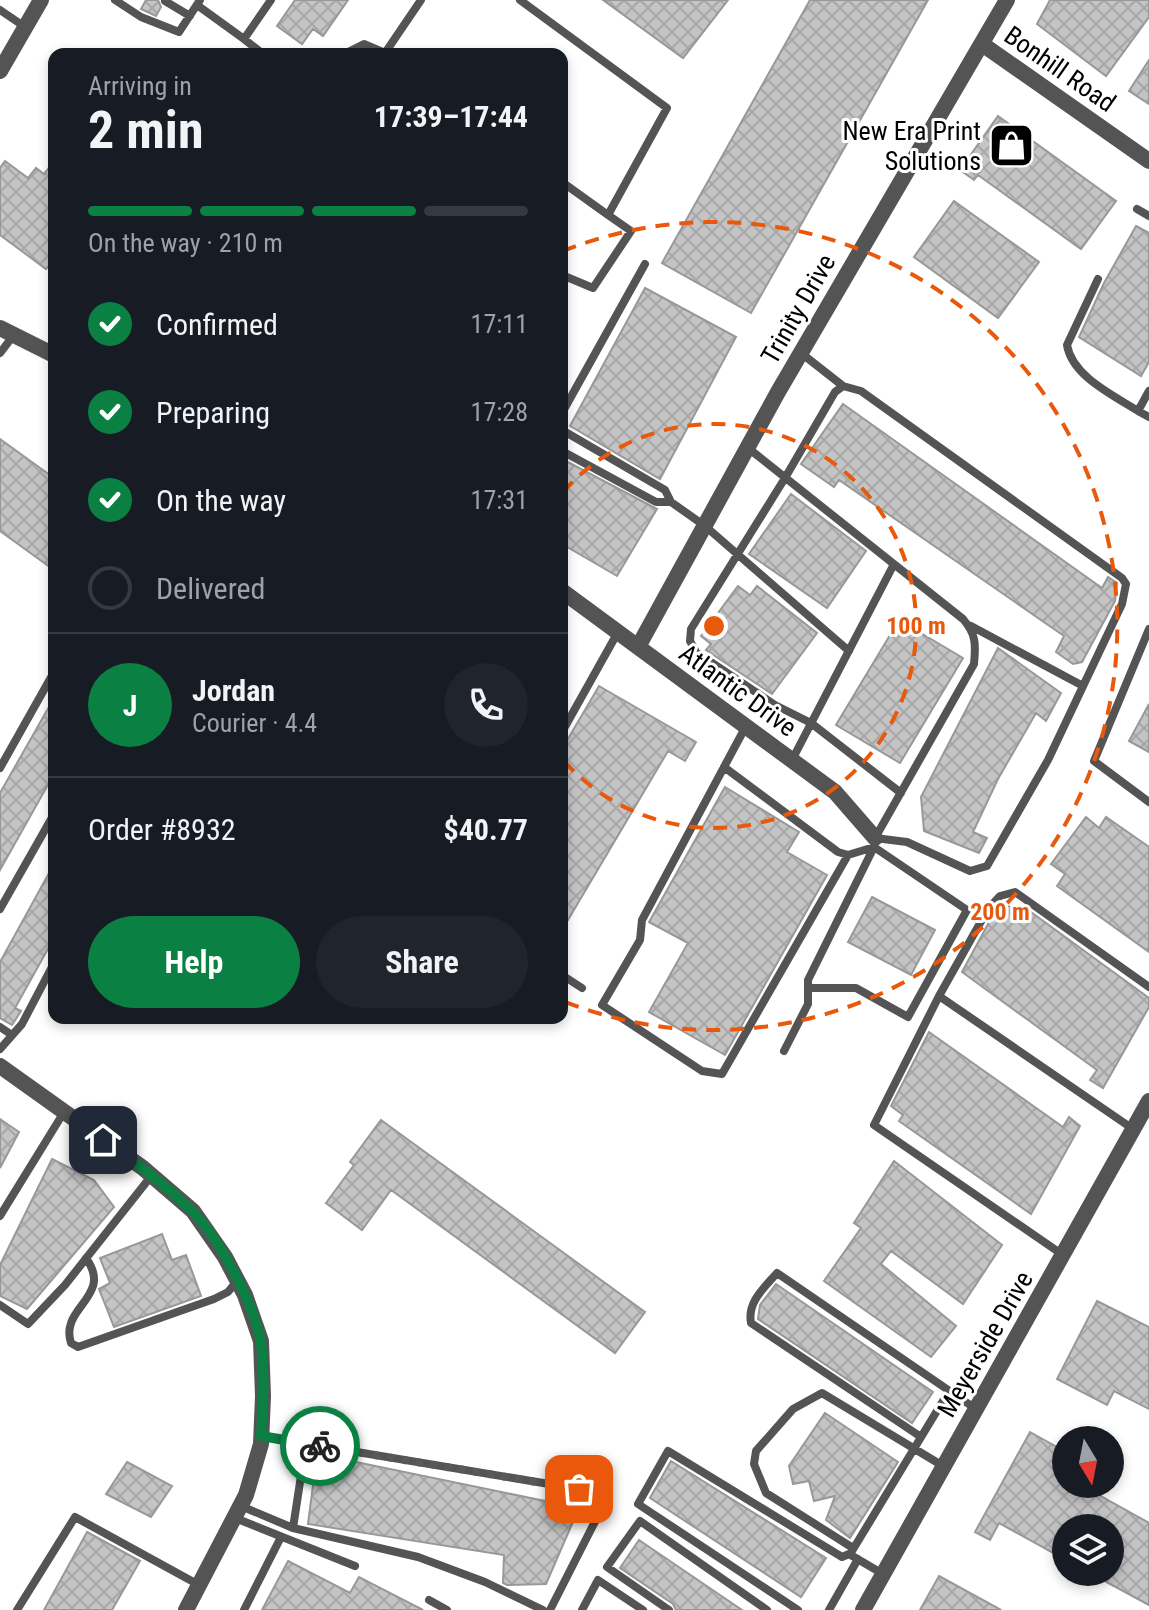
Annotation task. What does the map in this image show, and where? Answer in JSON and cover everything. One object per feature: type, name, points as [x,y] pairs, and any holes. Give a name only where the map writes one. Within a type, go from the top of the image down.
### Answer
[{"type":"street","points":[[0,71],[41,0]]},
{"type":"street","name":"Trinity Drive","points":[[638,647],[801,353],[1006,0]]},
{"type":"street","name":"Bonhill Road","points":[[982,44],[1149,161]]},
{"type":"street","points":[[7,332],[48,352]]},
{"type":"street","name":"Atlantic Drive","points":[[568,595],[835,792],[874,843]]},
{"type":"street","points":[[0,1066],[152,1175],[193,1211],[237,1280],[261,1341],[261,1436],[238,1512],[199,1585],[191,1608]]},
{"type":"street","name":"Meyerside Drive","points":[[863,1610],[1149,1101]]},
{"type":"lane","points":[[244,39],[271,0]]},
{"type":"lane","points":[[389,48],[421,0]]},
{"type":"lane","points":[[520,0],[667,108],[608,215]]},
{"type":"lane","points":[[165,1],[190,16]]},
{"type":"lane","points":[[121,2],[141,17],[179,32],[199,2],[255,48]]},
{"type":"lane","points":[[0,10],[25,27]]},
{"type":"lane","points":[[568,186],[631,231],[593,288],[568,278]]},
{"type":"lane","points":[[1137,209],[1149,216]]},
{"type":"lane","points":[[568,402],[645,264]]},
{"type":"lane","points":[[1098,279],[1067,345],[1069,356],[1097,386],[1149,417]]},
{"type":"lane","points":[[0,353],[7,332]]},
{"type":"lane","points":[[746,726],[642,920],[640,940],[602,1005],[702,1071],[722,1074],[848,855],[874,843],[907,842],[970,871],[987,866],[1048,760],[1122,604],[1126,584],[1122,578],[861,391],[843,386],[801,353]]},
{"type":"lane","points":[[843,386],[835,392],[691,629],[690,641],[696,652],[775,705],[811,723],[901,793]]},
{"type":"lane","points":[[1138,411],[1149,391]]},
{"type":"lane","points":[[568,433],[665,490],[671,502],[705,526],[849,651]]},
{"type":"lane","points":[[747,448],[894,564],[974,632],[974,664],[874,843],[808,980],[808,1004],[784,1051]]},
{"type":"lane","points":[[568,454],[656,502],[671,502]]},
{"type":"lane","points":[[792,760],[894,564]]},
{"type":"lane","points":[[968,625],[1083,686]]},
{"type":"lane","points":[[1149,629],[1094,761],[1149,802]]},
{"type":"lane","points":[[568,721],[618,632]]},
{"type":"lane","points":[[0,768],[48,683]]},
{"type":"lane","points":[[724,767],[838,852],[848,855]]},
{"type":"lane","points":[[0,909],[48,825]]},
{"type":"lane","points":[[808,988],[856,988],[908,1017],[967,910],[874,843]]},
{"type":"lane","points":[[1063,1255],[874,1125],[939,996],[988,909],[1000,896],[1015,892],[1149,987]]},
{"type":"lane","points":[[0,1049],[22,1024],[48,974]]},
{"type":"lane","points":[[568,979],[582,988]]},
{"type":"lane","points":[[939,996],[1134,1129]]},
{"type":"lane","points":[[0,1027],[12,1035]]},
{"type":"lane","points":[[0,1216],[64,1112]]},
{"type":"lane","points":[[0,1305],[28,1324],[152,1175]]},
{"type":"lane","points":[[86,1258],[95,1271],[96,1279],[70,1322],[68,1335],[71,1343],[78,1347],[214,1299],[228,1292],[237,1280]]},
{"type":"lane","points":[[921,1437],[751,1323],[753,1302],[777,1273],[976,1409]]},
{"type":"lane","points":[[829,1610],[853,1554],[949,1391]]},
{"type":"lane","points":[[883,1574],[766,1493],[754,1464],[756,1451],[793,1409],[822,1393],[943,1466]]},
{"type":"lane","points":[[261,1436],[609,1494],[550,1610]]},
{"type":"lane","points":[[293,1528],[306,1443]]},
{"type":"lane","points":[[798,1610],[638,1504],[668,1451],[842,1557],[853,1554]]},
{"type":"lane","points":[[238,1512],[418,1557],[485,1582],[543,1610]]},
{"type":"lane","points":[[238,1512],[281,1537],[355,1566]]},
{"type":"lane","points":[[17,1610],[75,1517],[199,1585]]},
{"type":"lane","points":[[669,1610],[607,1567],[640,1521],[767,1610]]},
{"type":"lane","points":[[244,1610],[281,1537]]},
{"type":"lane","points":[[582,1610],[598,1580],[643,1610]]},
{"type":"lane","points":[[429,1600],[447,1610]]},
{"type":"building","points":[[146,0],[158,0],[161,7],[156,16],[141,9]]},
{"type":"building","points":[[295,0],[348,0],[323,36],[313,29],[302,44],[277,26]]},
{"type":"building","points":[[603,0],[728,0],[683,58]]},
{"type":"building","points":[[810,0],[928,0],[751,313],[662,263]]},
{"type":"building","points":[[1050,0],[1149,0],[1149,17],[1106,76],[1037,24]]},
{"type":"building","points":[[1149,60],[1149,104],[1129,91]]},
{"type":"building","points":[[998,116],[1116,201],[1081,249],[978,175],[974,180],[960,170]]},
{"type":"building","points":[[5,161],[28,178],[36,168],[44,174],[48,169],[46,269],[0,235],[0,168]]},
{"type":"building","points":[[954,201],[1039,262],[998,318],[914,257]]},
{"type":"building","points":[[1136,226],[1149,233],[1149,362],[1141,376],[1079,337],[1104,283]]},
{"type":"building","points":[[645,288],[736,337],[660,479],[570,426]]},
{"type":"building","points":[[843,404],[1102,588],[1108,577],[1117,583],[1115,601],[1082,662],[1073,664],[1056,652],[1064,636],[839,480],[834,487],[801,464]]},
{"type":"building","points":[[0,439],[48,474],[48,566],[0,531]]},
{"type":"building","points":[[568,462],[657,509],[617,576],[568,547]]},
{"type":"building","points":[[791,494],[866,551],[827,608],[749,554]]},
{"type":"building","points":[[738,586],[750,595],[757,586],[817,633],[772,694],[706,650],[711,644],[701,636]]},
{"type":"building","points":[[899,620],[963,658],[900,763],[836,725]]},
{"type":"building","points":[[998,648],[1061,693],[1046,721],[1036,713],[998,779],[973,832],[987,838],[979,853],[924,831],[921,797]]},
{"type":"building","points":[[599,686],[696,742],[685,761],[668,751],[568,920],[568,739]]},
{"type":"building","points":[[1149,704],[1149,752],[1129,741]]},
{"type":"building","points":[[48,709],[48,785],[0,870],[0,793]]},
{"type":"building","points":[[725,787],[799,832],[787,852],[827,875],[725,1055],[649,1012],[688,943],[649,922]]},
{"type":"building","points":[[1086,817],[1099,828],[1106,817],[1149,847],[1149,952],[1057,886],[1065,874],[1051,864]]},
{"type":"building","points":[[48,875],[48,949],[15,1008],[21,1011],[12,1025],[0,1018],[0,962]]},
{"type":"building","points":[[872,897],[935,930],[911,975],[848,942]]},
{"type":"building","points":[[1001,905],[1028,910],[1149,998],[1149,1007],[1103,1088],[1090,1080],[1097,1070],[962,972]]},
{"type":"building","points":[[929,1032],[1063,1127],[1069,1117],[1080,1126],[1031,1214],[899,1121],[903,1115],[891,1106]]},
{"type":"building","points":[[0,1119],[19,1132],[0,1168]]},
{"type":"building","points":[[381,1120],[645,1312],[615,1353],[391,1190],[362,1230],[326,1203],[354,1165],[350,1162]]},
{"type":"building","points":[[52,1159],[94,1180],[114,1207],[27,1309],[0,1296],[0,1265]]},
{"type":"building","points":[[894,1161],[1002,1245],[963,1304],[891,1251],[881,1264],[956,1326],[931,1357],[824,1281],[861,1228],[854,1223]]},
{"type":"building","points":[[162,1234],[172,1260],[186,1255],[201,1296],[114,1327],[99,1289],[110,1283],[100,1258]]},
{"type":"building","points":[[776,1284],[933,1392],[912,1423],[758,1319],[760,1305]]},
{"type":"building","points":[[1097,1301],[1149,1327],[1149,1409],[1114,1391],[1107,1405],[1057,1379]]},
{"type":"building","points":[[825,1413],[898,1462],[850,1538],[826,1520],[835,1496],[814,1501],[809,1481],[793,1484],[789,1466]]},
{"type":"building","points":[[1030,1432],[1052,1444],[1052,1498],[1104,1498],[1149,1523],[1149,1605],[1114,1586],[1124,1586],[1124,1514],[1052,1514],[1052,1552],[999,1523],[990,1540],[975,1532]]},
{"type":"building","points":[[317,1454],[579,1508],[546,1584],[507,1585],[503,1583],[504,1555],[308,1524]]},
{"type":"building","points":[[671,1461],[826,1558],[801,1597],[650,1498]]},
{"type":"building","points":[[127,1462],[172,1486],[151,1517],[106,1494]]},
{"type":"building","points":[[87,1532],[140,1561],[112,1610],[44,1610]]},
{"type":"building","points":[[639,1540],[742,1610],[676,1610],[673,1604],[620,1568]]},
{"type":"building","points":[[288,1561],[350,1593],[359,1577],[423,1610],[262,1610]]},
{"type":"building","points":[[939,1576],[1001,1610],[920,1610]]},
{"type":"way so far","points":[[320,1446],[579,1489]]},
{"type":"place","name":"New Era Print Solutions","points":[[1012,146]]},
{"type":"route","points":[[103,1140],[143,1168],[193,1211],[225,1257],[245,1295],[261,1341],[261,1436],[320,1446]]}]
